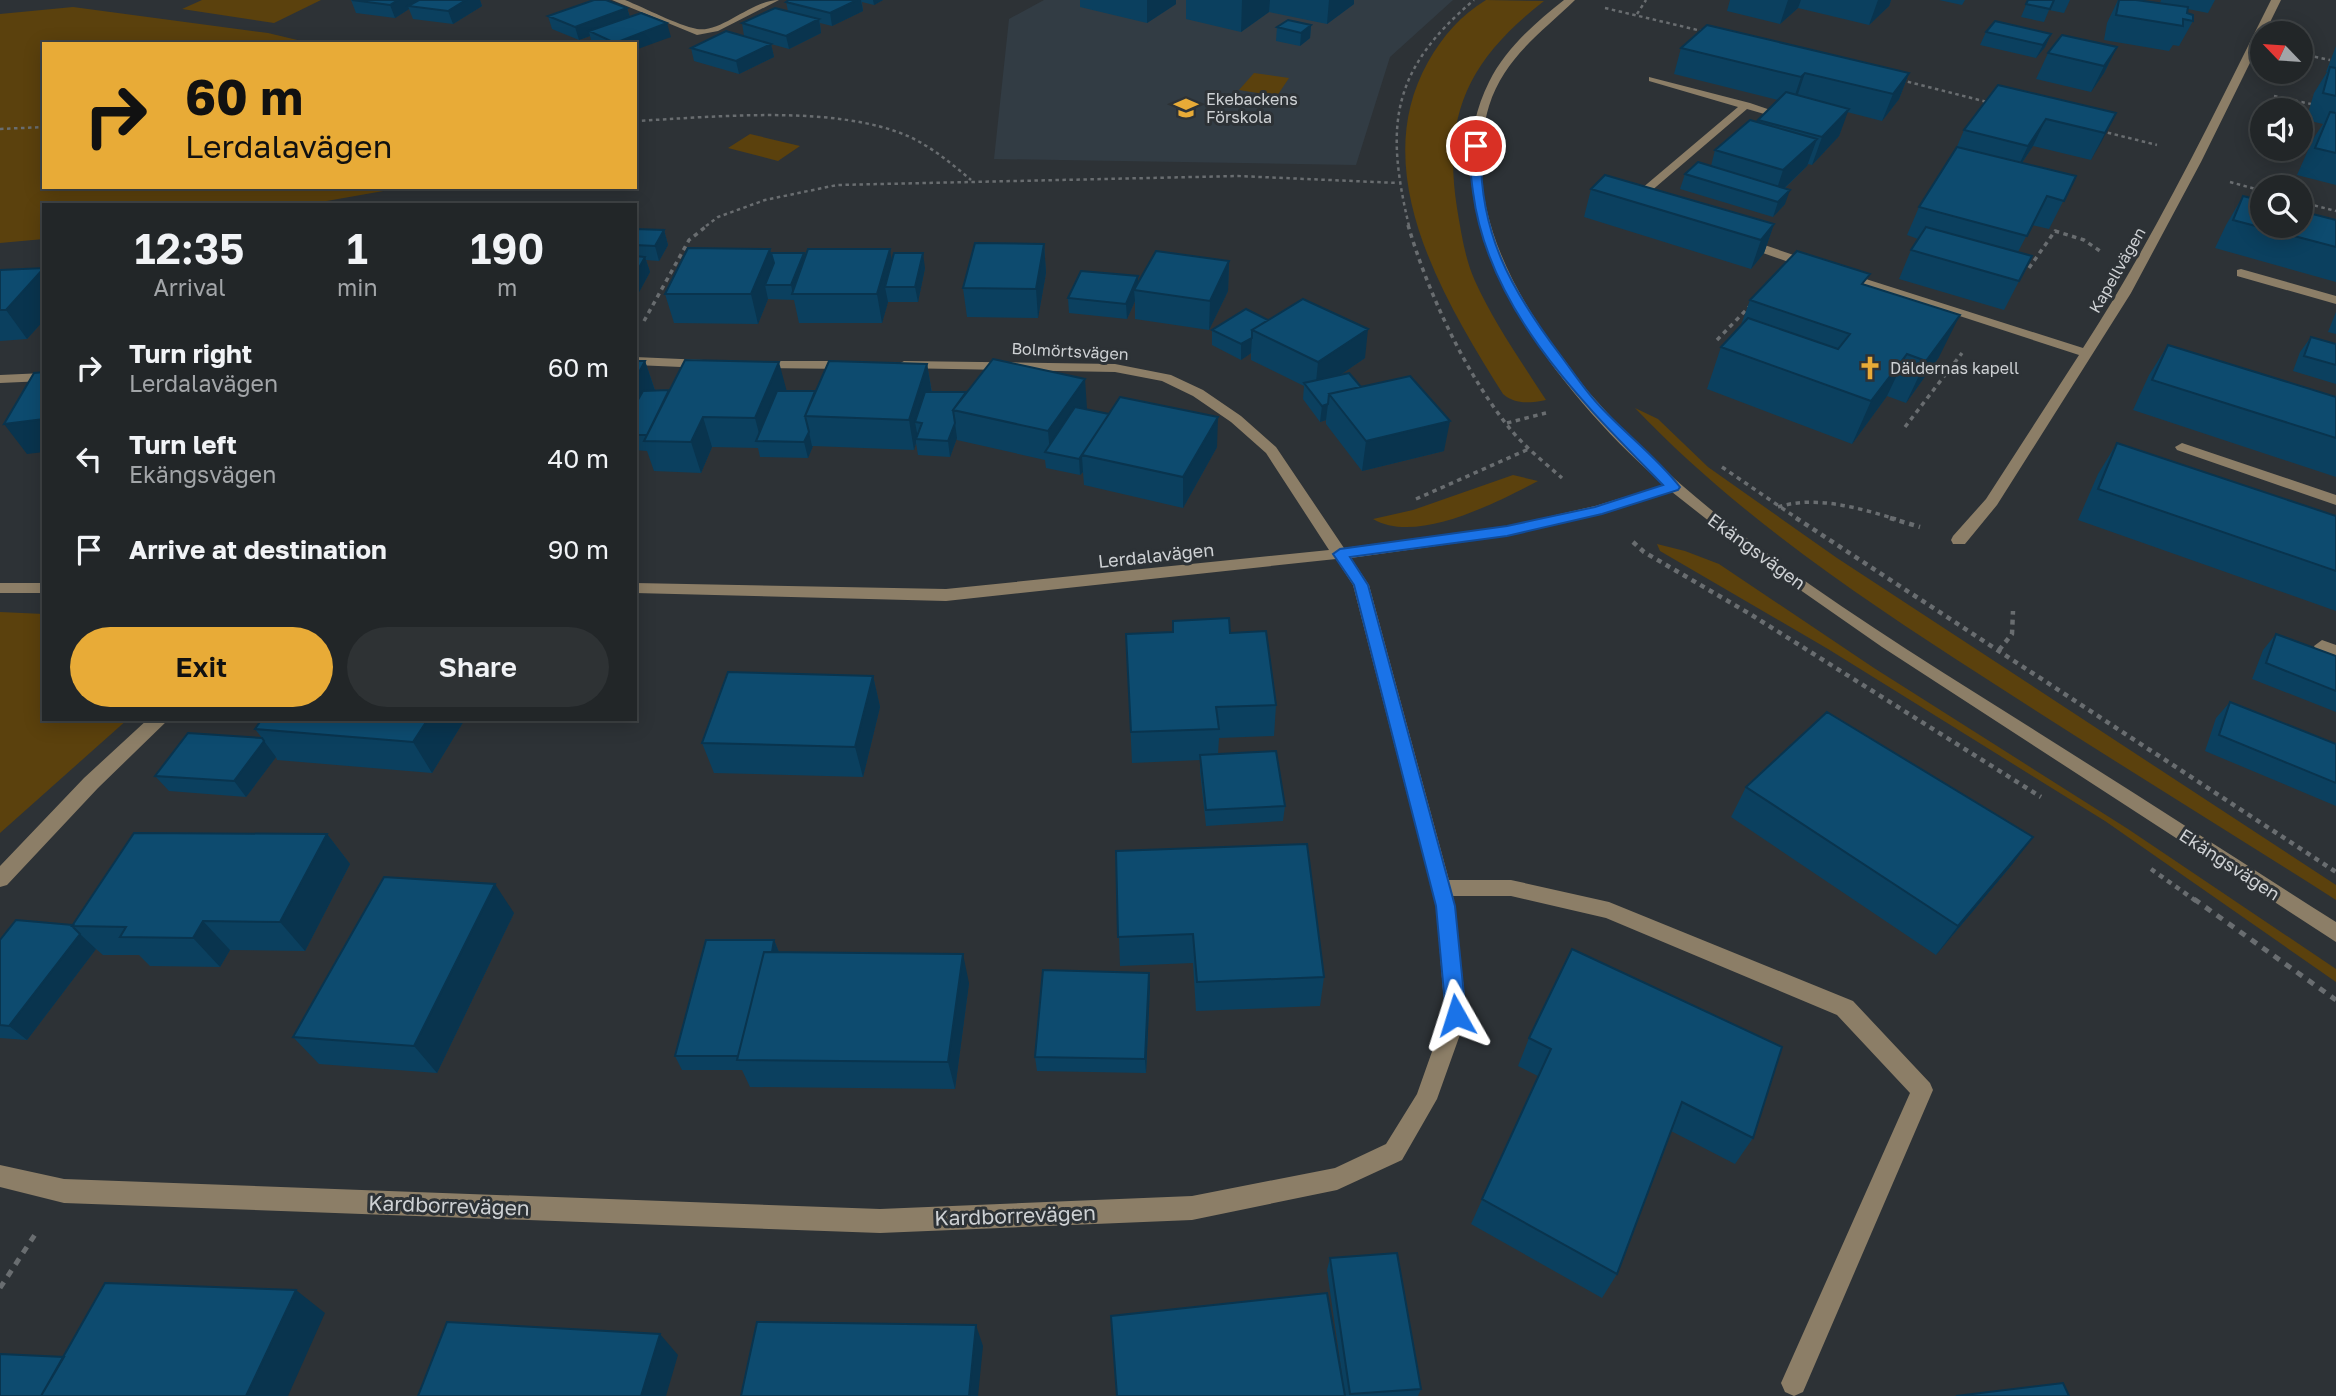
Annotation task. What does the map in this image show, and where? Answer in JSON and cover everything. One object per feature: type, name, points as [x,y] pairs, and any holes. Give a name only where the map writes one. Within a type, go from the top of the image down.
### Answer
[{"type":"street","points":[[617,0],[697,32],[715,29],[774,0]]},
{"type":"street","name":"Ekängsvägen","points":[[1570,0],[1541,21],[1511,52],[1493,81],[1477,124],[1475,169],[1483,224],[1502,276],[1537,332],[1591,404],[1673,487],[1734,536],[1879,638],[2336,933]]},
{"type":"street","name":"Kapellvägen","points":[[1959,540],[1992,502],[2141,263],[2276,0]]},
{"type":"street","points":[[1653,79],[1798,120]]},
{"type":"street","points":[[1644,207],[1632,202],[1745,105]]},
{"type":"street","points":[[1730,237],[1826,271],[2085,353]]},
{"type":"street","points":[[2241,273],[2336,300]]},
{"type":"street","points":[[637,361],[730,365],[862,365]]},
{"type":"street","name":"Bolmörtsvägen","points":[[888,365],[1115,368],[1166,378],[1198,393],[1236,419],[1270,450],[1340,554]]},
{"type":"street","points":[[0,379],[42,377]]},
{"type":"street","points":[[2182,447],[2336,500]]},
{"type":"street","name":"Lerdalavägen","points":[[637,588],[946,595],[1340,554],[1507,531],[1598,510],[1673,487]]},
{"type":"street","name":"Kardborrevägen","points":[[0,1175],[64,1191],[880,1221],[1192,1208],[1338,1179],[1394,1152],[1426,1099],[1456,1015],[1446,906],[1361,585],[1340,554]]},
{"type":"street","points":[[0,588],[42,588]]},
{"type":"street","points":[[4,870],[90,783],[158,721]]},
{"type":"street","points":[[1441,888],[1511,888],[1609,910],[1832,1002],[1844,1008],[1922,1090],[1794,1383]]},
{"type":"path","points":[[1637,14],[1646,0]]},
{"type":"path","points":[[1597,6],[1714,34]]},
{"type":"path","points":[[2314,57],[2330,60]]},
{"type":"path","points":[[1898,80],[1991,103]]},
{"type":"path","points":[[637,121],[792,119],[857,123],[900,133],[939,154],[971,181]]},
{"type":"path","points":[[0,129],[42,127]]},
{"type":"path","points":[[2097,130],[2174,149],[2235,184],[2250,188]]},
{"type":"path","points":[[637,323],[646,320],[689,240],[718,217],[765,200],[838,185],[1238,176],[1398,183]]},
{"type":"path","points":[[2313,205],[2336,211]]},
{"type":"path","points":[[2029,268],[2055,231],[2084,240],[2104,253],[2141,263]]},
{"type":"path","points":[[1717,341],[1750,306]]},
{"type":"path","points":[[1905,427],[1986,321]]},
{"type":"path","points":[[1506,424],[1553,410]]},
{"type":"path","points":[[1713,460],[1778,507],[1999,649],[2336,872]]},
{"type":"path","points":[[1778,507],[1788,502],[1817,503],[1874,513],[1959,540]]},
{"type":"path","points":[[1999,649],[2012,634],[2013,611]]},
{"type":"path","points":[[0,1288],[64,1191]]},
{"type":"shaded area","points":[[202,0],[321,0],[274,23],[182,9]]},
{"type":"shaded area","name":"Ekebackens Förskola","points":[[1044,0],[1453,0],[1390,57],[1356,165],[994,159],[1009,19]]},
{"type":"shaded area","points":[[1486,0],[1544,1],[1497,44],[1467,91],[1458,116],[1453,174],[1464,245],[1475,281],[1508,342],[1546,400],[1534,402],[1518,402],[1503,394],[1480,357],[1437,277],[1420,234],[1409,191],[1405,147],[1411,104],[1428,62],[1439,44],[1460,20]]},
{"type":"shaded area","points":[[73,7],[268,33],[306,42],[42,42],[42,189],[395,189],[315,203],[42,203],[42,239],[0,243],[0,14]]},
{"type":"shaded area","points":[[1254,73],[1289,78],[1277,96],[1239,90]]},
{"type":"shaded area","points":[[750,134],[800,146],[778,161],[728,148]]},
{"type":"shaded area","points":[[1635,408],[1658,419],[1708,467],[1837,558],[2336,885],[2336,900],[2026,704],[1845,584],[1757,519],[1674,447]]},
{"type":"shaded area","points":[[1513,475],[1538,481],[1479,509],[1434,524],[1391,526],[1373,519],[1413,510]]},
{"type":"shaded area","points":[[1657,544],[1719,564],[1874,668],[2128,829],[2336,969],[2336,982],[2105,821],[1828,649],[1660,551]]},
{"type":"shaded area","points":[[0,612],[42,614],[42,721],[126,721],[0,833]]},
{"type":"building","points":[[352,0],[398,0],[390,5]]},
{"type":"building","points":[[419,0],[466,0],[448,11],[408,6]]},
{"type":"building","points":[[594,0],[606,0],[627,8],[575,27],[548,16]]},
{"type":"building","points":[[857,0],[830,13],[786,2]]},
{"type":"building","points":[[2028,0],[2054,0],[2050,9],[2026,4]]},
{"type":"building","points":[[2119,0],[2188,7],[2187,13],[2193,15],[2193,21],[2183,19],[2183,26],[2116,15]]},
{"type":"building","points":[[775,8],[819,19],[786,36],[742,23]]},
{"type":"building","points":[[641,13],[667,23],[618,42],[589,31]]},
{"type":"building","points":[[1288,20],[1311,25],[1301,33],[1277,27]]},
{"type":"building","points":[[1995,21],[2051,34],[2043,45],[1986,32]]},
{"type":"building","points":[[1707,25],[1909,73],[1893,94],[1805,73],[1801,77],[1681,48]]},
{"type":"building","points":[[726,31],[771,44],[736,61],[691,48]]},
{"type":"building","points":[[2062,35],[2117,47],[2104,66],[2048,53]]},
{"type":"building","points":[[2330,67],[2336,68],[2336,96],[2323,93]]},
{"type":"building","points":[[1998,85],[2116,113],[2105,133],[2046,119],[2028,146],[1964,130]]},
{"type":"building","points":[[1786,92],[1849,109],[1822,137],[1758,120]]},
{"type":"building","points":[[2330,112],[2336,113],[2336,153],[2315,148]]},
{"type":"building","points":[[1750,120],[1817,139],[1783,170],[1715,150]]},
{"type":"building","points":[[1957,147],[2076,176],[2064,201],[2047,196],[2027,236],[1919,207]]},
{"type":"building","points":[[1698,162],[1790,190],[1778,202],[1685,174]]},
{"type":"building","points":[[1605,175],[1774,224],[1761,240],[1591,189]]},
{"type":"building","points":[[2243,196],[2250,198],[2250,224],[2233,220]]},
{"type":"building","points":[[2313,214],[2336,220],[2336,247],[2302,238],[2313,238]]},
{"type":"building","points":[[1926,227],[2032,256],[2019,281],[1911,250]]},
{"type":"building","points":[[637,229],[664,230],[655,246],[637,245]]},
{"type":"building","points":[[975,243],[1044,244],[1036,289],[963,288]]},
{"type":"building","points":[[688,248],[770,249],[751,294],[665,294]]},
{"type":"building","points":[[808,249],[890,249],[877,294],[792,294]]},
{"type":"building","points":[[1156,251],[1229,261],[1210,301],[1134,290]]},
{"type":"building","points":[[1797,251],[1870,274],[1862,284],[1960,315],[1926,361],[1907,354],[1871,401],[1721,347],[1748,318],[1838,349],[1850,334],[1750,300]]},
{"type":"building","points":[[771,253],[804,253],[791,285],[765,285],[774,263]]},
{"type":"building","points":[[894,253],[923,253],[915,287],[885,287]]},
{"type":"building","points":[[637,256],[645,257],[637,271]]},
{"type":"building","points":[[42,268],[6,310],[0,310],[0,270]]},
{"type":"building","points":[[1081,271],[1138,276],[1126,304],[1068,298]]},
{"type":"building","points":[[1303,299],[1368,329],[1318,362],[1252,330]]},
{"type":"building","points":[[1246,309],[1268,320],[1252,330],[1252,338],[1241,344],[1212,330]]},
{"type":"building","points":[[2311,337],[2336,344],[2336,365],[2304,356]]},
{"type":"building","points":[[2168,345],[2336,397],[2336,438],[2152,380]]},
{"type":"building","points":[[993,359],[1085,379],[1048,431],[953,410]]},
{"type":"building","points":[[685,360],[779,362],[755,418],[703,417],[691,442],[644,441]]},
{"type":"building","points":[[637,361],[645,361],[637,376]]},
{"type":"building","points":[[829,361],[927,364],[909,420],[805,416]]},
{"type":"building","points":[[42,372],[42,419],[4,424],[34,373]]},
{"type":"building","points":[[1349,373],[1361,387],[1329,394],[1328,404],[1322,406],[1304,383]]},
{"type":"building","points":[[1410,376],[1450,421],[1366,441],[1329,394]]},
{"type":"building","points":[[669,390],[647,435],[637,435],[637,402],[643,391]]},
{"type":"building","points":[[777,391],[815,391],[805,416],[809,432],[804,442],[756,441]]},
{"type":"building","points":[[925,392],[966,392],[953,410],[955,423],[948,441],[916,439],[922,423],[915,422]]},
{"type":"building","points":[[1120,397],[1218,417],[1183,477],[1082,455]]},
{"type":"building","points":[[1075,407],[1109,414],[1079,459],[1045,452]]},
{"type":"building","points":[[2117,443],[2336,516],[2336,571],[2098,489]]},
{"type":"building","points":[[1229,618],[1230,633],[1266,631],[1276,705],[1216,707],[1219,729],[1131,732],[1126,634],[1173,632],[1173,621]]},
{"type":"building","points":[[2276,634],[2336,656],[2336,691],[2266,663]]},
{"type":"building","points":[[728,672],[873,676],[855,747],[702,743]]},
{"type":"building","points":[[2230,702],[2336,744],[2336,783],[2219,735]]},
{"type":"building","points":[[1827,712],[2033,837],[1958,926],[1746,787]]},
{"type":"building","points":[[261,721],[427,721],[413,742],[255,729]]},
{"type":"building","points":[[188,733],[262,738],[264,741],[234,781],[155,776]]},
{"type":"building","points":[[1276,751],[1285,806],[1206,810],[1200,755]]},
{"type":"building","points":[[134,833],[327,834],[280,922],[203,921],[193,938],[120,937],[126,927],[72,926]]},
{"type":"building","points":[[1307,844],[1324,977],[1197,982],[1193,934],[1118,937],[1116,851]]},
{"type":"building","points":[[384,877],[495,884],[414,1046],[293,1037]]},
{"type":"building","points":[[16,920],[73,925],[80,934],[9,1026],[0,1025],[0,940]]},
{"type":"building","points":[[706,940],[774,940],[772,952],[764,952],[738,1056],[675,1056]]},
{"type":"building","points":[[1572,949],[1782,1047],[1753,1138],[1682,1102],[1617,1274],[1482,1199],[1551,1049],[1529,1038]]},
{"type":"building","points":[[764,952],[963,954],[948,1062],[737,1060]]},
{"type":"building","points":[[1043,970],[1149,973],[1145,1059],[1035,1057]]},
{"type":"building","points":[[1397,1253],[1421,1389],[1350,1394],[1330,1258]]},
{"type":"building","points":[[105,1283],[296,1290],[246,1396],[41,1396]]},
{"type":"building","points":[[1327,1293],[1345,1396],[1117,1396],[1111,1316]]},
{"type":"building","points":[[447,1322],[660,1334],[641,1396],[418,1396]]},
{"type":"building","points":[[757,1322],[976,1325],[969,1396],[741,1396]]},
{"type":"building","points":[[0,1354],[64,1357],[41,1396],[0,1396]]},
{"type":"building","points":[[2063,1383],[2069,1396],[1956,1396]]},
{"type":"place","name":"Ekebackens Förskola","points":[[1186,108]]},
{"type":"place","name":"Däldernas kapell","points":[[1870,368]]},
{"type":"route","points":[[1456,1015],[1446,906],[1361,585],[1340,554],[1507,531],[1598,510],[1673,487],[1591,404],[1537,332],[1502,276],[1483,224],[1475,169],[1476,146]]}]
